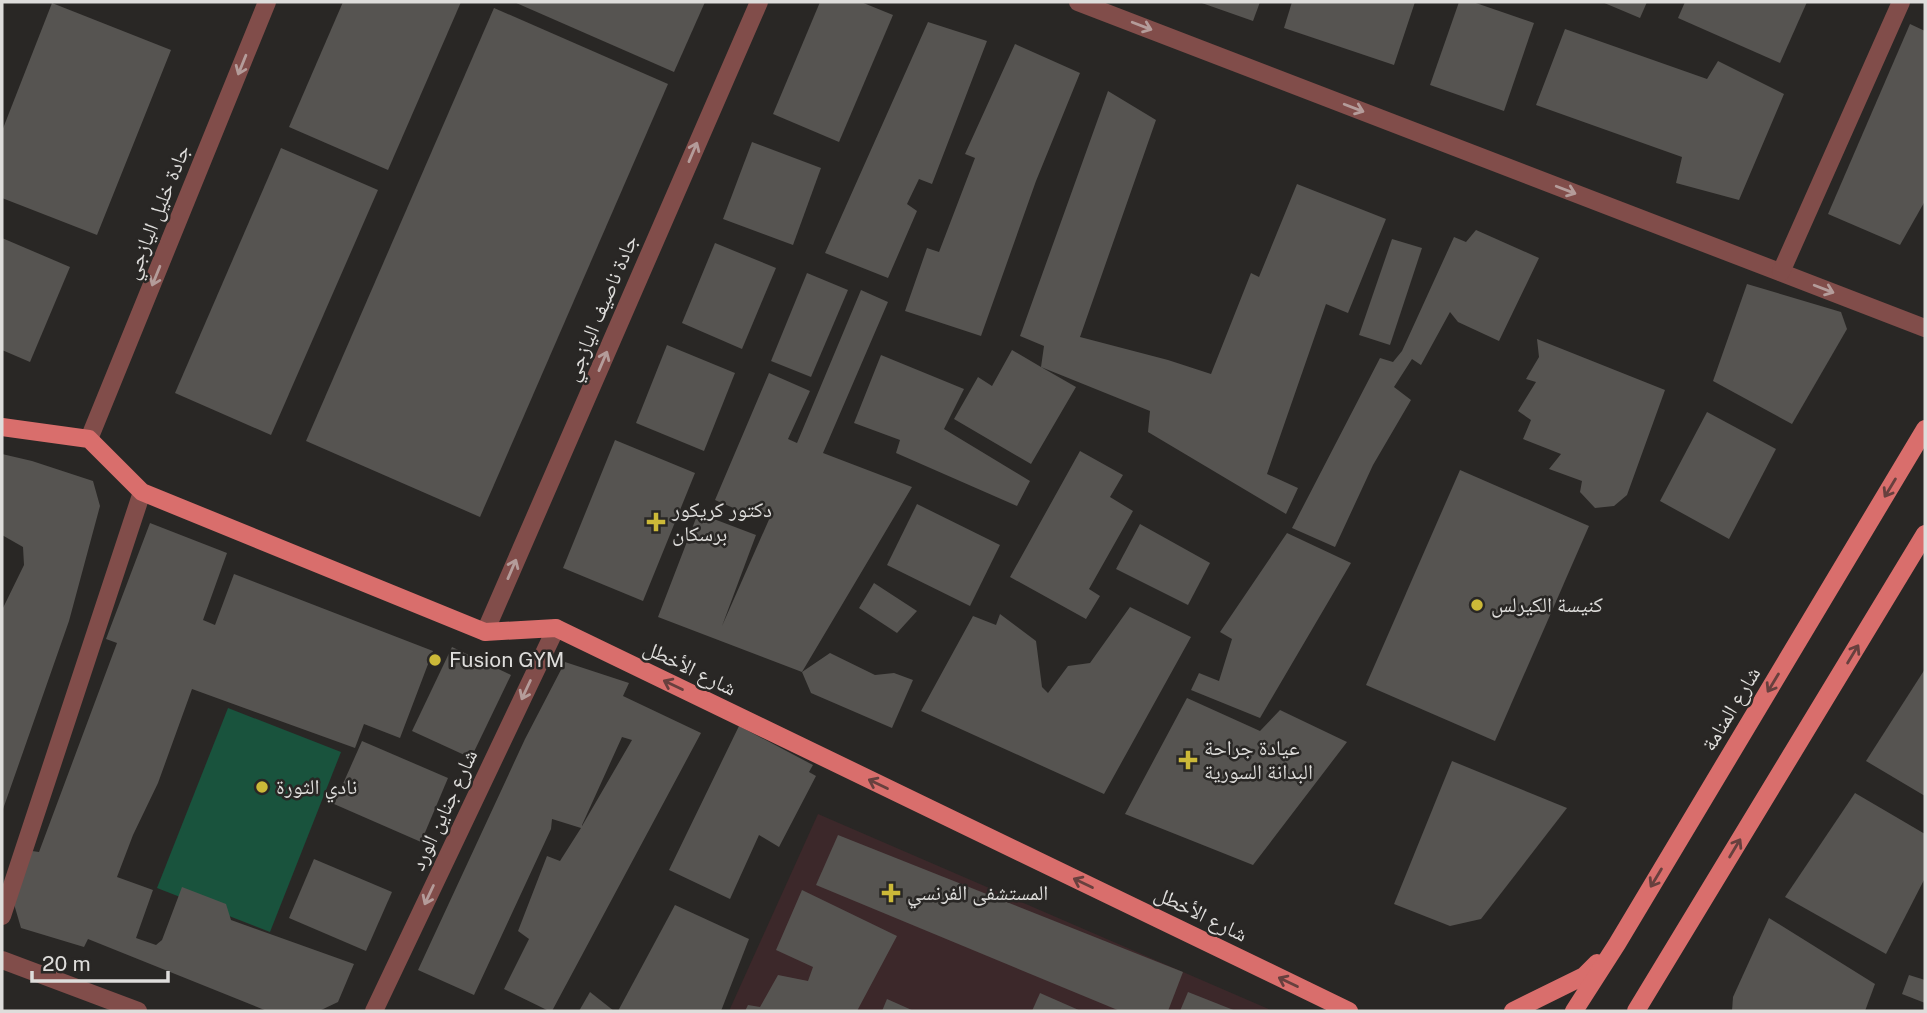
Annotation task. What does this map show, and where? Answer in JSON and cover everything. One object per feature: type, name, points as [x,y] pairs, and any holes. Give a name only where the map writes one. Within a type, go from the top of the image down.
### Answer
[{"type":"main road","points":[[2,426],[89,439]]},
{"type":"main road","name":"شارع المنامة","points":[[1574,1011],[1617,944],[1925,429]]},
{"type":"main road","name":"شارع الأخطل","points":[[89,439],[142,492],[485,632],[556,628],[1349,1011]]},
{"type":"main road","points":[[1636,1011],[1925,534]]},
{"type":"main road","points":[[1513,1011],[1584,976],[1617,944]]},
{"type":"street","name":"جادة ناصيف اليازجي","points":[[485,632],[759,2]]},
{"type":"street","points":[[1078,2],[1925,328]]},
{"type":"street","points":[[1781,272],[1901,2]]},
{"type":"street","name":"جادة خليل اليازجي","points":[[89,439],[261,4]]},
{"type":"street","points":[[2,916],[142,492]]},
{"type":"street","name":"شارع جناين الورد","points":[[374,1011],[556,628]]},
{"type":"street","points":[[2,960],[138,1011]]},
{"type":"shaded area","name":"المستشفى الفرنسي","points":[[818,814],[1273,1011],[729,1011]]},
{"type":"green space","name":"نادي الثورة","points":[[228,708],[341,752],[270,932],[157,888]]},
{"type":"building","points":[[343,2],[461,2],[388,170],[289,127]]},
{"type":"building","points":[[514,2],[705,2],[674,72]]},
{"type":"building","points":[[820,2],[861,2],[893,15],[839,142],[773,114]]},
{"type":"building","points":[[1199,2],[1260,2],[1253,21]]},
{"type":"building","points":[[1292,2],[1415,2],[1394,65],[1284,28]]},
{"type":"building","points":[[1459,2],[1473,2],[1534,23],[1504,111],[1430,85]]},
{"type":"building","points":[[1602,2],[1647,2],[1640,18]]},
{"type":"building","points":[[1685,2],[1807,2],[1780,63],[1678,18]]},
{"type":"building","points":[[52,3],[171,50],[97,235],[2,198],[2,131]]},
{"type":"building","points":[[494,8],[668,84],[480,517],[306,441]]},
{"type":"building","points":[[928,22],[987,41],[932,184],[919,179],[907,204],[917,211],[888,278],[825,253]]},
{"type":"building","points":[[1910,24],[1925,31],[1925,201],[1900,245],[1828,214]]},
{"type":"building","points":[[1565,29],[1707,79],[1718,61],[1784,94],[1739,200],[1676,183],[1682,157],[1536,105]]},
{"type":"building","points":[[1015,44],[1080,73],[1036,181],[981,336],[905,311],[927,248],[939,252],[975,158],[965,154]]},
{"type":"building","points":[[1108,91],[1156,120],[1080,337],[1211,374],[1251,273],[1259,277],[1297,184],[1386,219],[1348,313],[1326,304],[1267,474],[1298,488],[1286,514],[1148,432],[1150,411],[1041,367],[1044,346],[1020,336]]},
{"type":"building","points":[[752,142],[821,168],[793,245],[723,219]]},
{"type":"building","points":[[281,148],[378,190],[271,435],[175,393]]},
{"type":"building","points":[[1476,230],[1539,258],[1499,341],[1458,322],[1450,312],[1421,365],[1412,359],[1394,387],[1411,400],[1373,465],[1335,547],[1292,528],[1380,358],[1393,362],[1402,351],[1454,237],[1466,242]]},
{"type":"building","points":[[2,238],[70,267],[30,362],[2,350]]},
{"type":"building","points":[[1392,239],[1422,248],[1390,345],[1359,335]]},
{"type":"building","points":[[715,243],[776,268],[742,349],[682,323]]},
{"type":"building","points":[[807,273],[848,290],[811,377],[771,361]]},
{"type":"building","points":[[1747,284],[1841,312],[1847,329],[1792,424],[1713,381]]},
{"type":"building","points":[[861,290],[888,302],[823,453],[912,487],[802,672],[658,617],[698,513],[756,535],[722,626],[771,515],[757,510],[754,517],[715,500],[769,373],[810,391],[788,439],[797,443]]},
{"type":"building","points":[[1537,339],[1665,390],[1627,495],[1614,506],[1595,508],[1580,492],[1582,481],[1549,469],[1561,454],[1523,439],[1531,420],[1518,411],[1536,382],[1526,379],[1539,357]]},
{"type":"building","points":[[667,345],[735,373],[704,451],[636,423]]},
{"type":"building","points":[[1012,350],[1076,387],[1031,464],[954,419],[978,377],[992,386]]},
{"type":"building","points":[[881,355],[964,389],[944,429],[1030,481],[1017,506],[896,453],[900,440],[854,423]]},
{"type":"building","points":[[1707,412],[1776,449],[1729,539],[1660,501]]},
{"type":"building","points":[[615,440],[695,473],[643,601],[563,568]]},
{"type":"building","points":[[1080,451],[1123,475],[1110,497],[1133,511],[1089,589],[1100,596],[1086,619],[1010,577]]},
{"type":"building","points":[[2,454],[93,481],[100,506],[69,621],[2,812],[2,610],[24,565],[23,547],[2,535]]},
{"type":"building","name":"كنيسة الكيرلس","points":[[1460,470],[1589,526],[1495,741],[1366,685]]},
{"type":"building","points":[[917,504],[1000,545],[970,606],[887,565]]},
{"type":"building","points":[[150,523],[227,553],[203,620],[215,625],[234,574],[433,651],[400,738],[364,724],[355,748],[192,689],[158,783],[133,835],[117,877],[153,890],[136,938],[156,945],[162,940],[182,887],[226,904],[231,920],[354,964],[338,1002],[319,1011],[267,1011],[88,939],[84,947],[21,928],[14,904],[32,851],[39,852],[117,643],[106,639]]},
{"type":"building","points":[[1140,524],[1210,563],[1188,605],[1116,569]]},
{"type":"building","points":[[1287,533],[1351,563],[1260,718],[1191,690],[1199,673],[1219,681],[1232,639],[1220,632]]},
{"type":"building","points":[[874,583],[917,611],[897,633],[859,608]]},
{"type":"building","points":[[1130,607],[1191,637],[1104,794],[921,711],[973,616],[996,625],[1000,614],[1036,641],[1042,687],[1048,693],[1068,666],[1090,663]]},
{"type":"building","points":[[452,647],[511,675],[471,758],[412,731]]},
{"type":"building","points":[[830,653],[875,675],[894,673],[913,680],[892,728],[811,693],[802,672]]},
{"type":"building","points":[[565,662],[629,683],[623,696],[701,733],[552,1011],[504,989],[529,939],[518,931],[547,856],[560,861],[581,828],[552,819],[551,829],[474,995],[418,970],[525,739]],"holes":[[[622,737],[632,740],[582,826]]]},
{"type":"building","points":[[1925,669],[1925,796],[1866,761]]},
{"type":"building","points":[[1187,698],[1260,731],[1280,710],[1347,742],[1253,865],[1125,814]]},
{"type":"building","points":[[739,726],[813,765],[809,772],[816,776],[779,847],[759,835],[730,899],[669,870]]},
{"type":"building","points":[[362,741],[448,778],[421,842],[334,804]]},
{"type":"building","points":[[1452,761],[1567,808],[1481,919],[1450,926],[1394,904]]},
{"type":"building","points":[[1855,793],[1925,834],[1925,878],[1886,954],[1785,897]]},
{"type":"building","points":[[838,835],[1183,972],[1168,1011],[1120,1011],[816,885]]},
{"type":"building","points":[[314,859],[392,892],[366,951],[289,918]]},
{"type":"building","points":[[802,890],[897,936],[857,1011],[745,1011],[748,1005],[760,1007],[778,975],[808,981],[813,967],[776,950]]},
{"type":"building","points":[[675,905],[749,939],[721,1011],[618,1011]]},
{"type":"building","points":[[1769,918],[1875,984],[1865,1011],[1732,1011],[1733,997]]},
{"type":"building","points":[[1909,975],[1925,980],[1925,1003],[1902,994]]},
{"type":"building","points":[[590,992],[614,1011],[579,1011]]},
{"type":"building","points":[[1188,992],[1236,1011],[1180,1011]]},
{"type":"building","points":[[1040,993],[1081,1011],[1032,1011]]},
{"type":"building","points":[[887,999],[914,1011],[882,1011]]},
{"type":"place","name":"دكتور كريكور برسكان","points":[[656,522]]},
{"type":"place","name":"كنيسة الكيرلس","points":[[1477,605]]},
{"type":"place","name":"Fusion GYM","points":[[435,660]]},
{"type":"place","name":"عيادة جراحة البدانة السورية","points":[[1188,760]]},
{"type":"place","name":"نادي الثورة","points":[[262,787]]},
{"type":"place","name":"المستشفى الفرنسي","points":[[891,893]]}]
